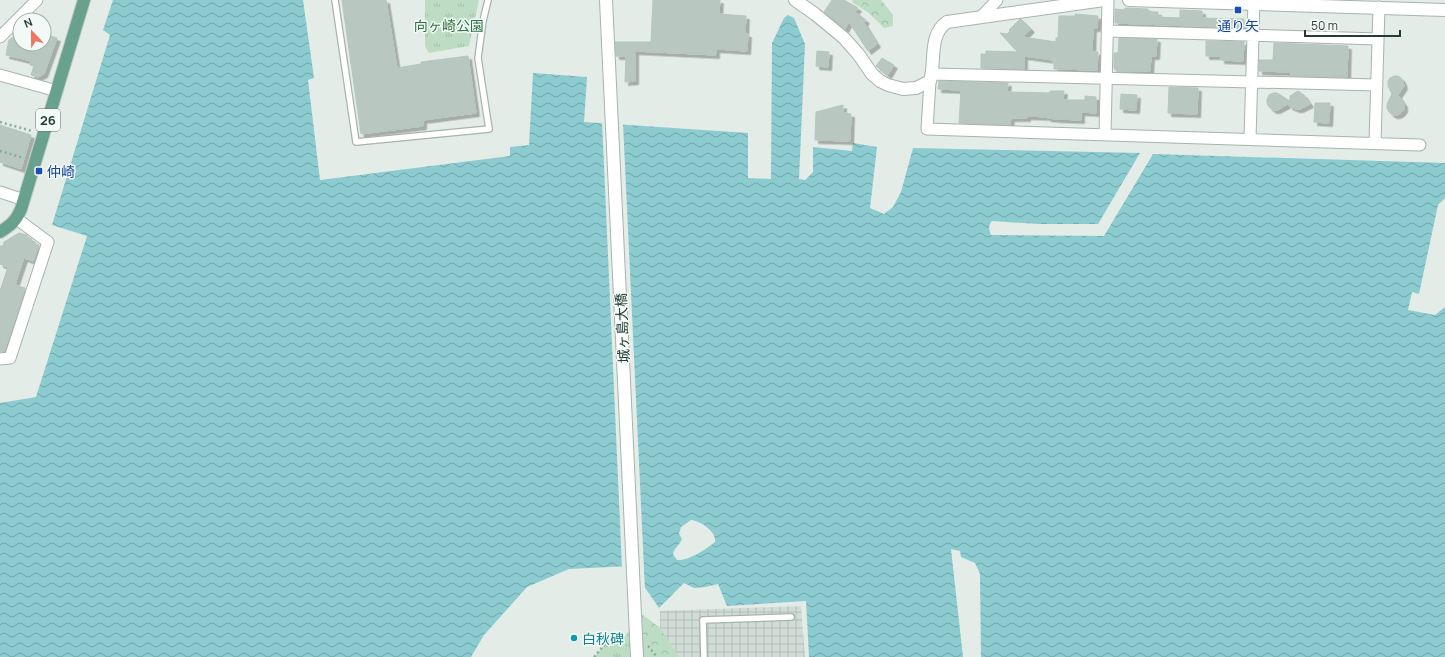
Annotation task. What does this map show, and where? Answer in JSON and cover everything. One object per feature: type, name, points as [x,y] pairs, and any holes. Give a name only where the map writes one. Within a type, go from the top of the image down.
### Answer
[{"type":"main road","name":"26","points":[[17,219],[84,0]]},
{"type":"main road","points":[[0,232],[17,219]]},
{"type":"street","points":[[0,37],[37,0]]},
{"type":"street","name":"城ヶ島大橋","points":[[606,0],[637,657]]},
{"type":"street","points":[[795,0],[844,38],[859,55],[872,74],[880,81],[903,89],[916,88],[931,77],[1107,78],[1377,85]]},
{"type":"street","points":[[981,17],[997,0]]},
{"type":"street","points":[[1104,0],[947,22],[941,27],[935,38],[927,129],[1420,145]]},
{"type":"street","points":[[1105,135],[1108,0]]},
{"type":"street","points":[[1129,0],[1254,2],[1379,7],[1444,7]]},
{"type":"street","points":[[1250,139],[1254,2]]},
{"type":"street","points":[[1375,143],[1379,7]]},
{"type":"street","points":[[1108,31],[1378,39]]},
{"type":"street","points":[[0,75],[56,91]]},
{"type":"street","points":[[0,192],[24,200]]},
{"type":"street","points":[[0,359],[10,358],[48,242],[17,219]]},
{"type":"lane","points":[[335,0],[356,142],[489,129],[478,58],[483,21],[488,0]]},
{"type":"lane","points":[[704,657],[703,620],[791,617]]},
{"type":"path","points":[[0,122],[43,135]]},
{"type":"path","points":[[0,151],[35,161]]},
{"type":"path","points":[[594,657],[611,637],[625,637]]},
{"type":"shaded area","points":[[801,606],[805,657],[679,657],[660,628],[660,611]]},
{"type":"green space","name":"向ヶ崎公園","points":[[425,0],[479,0],[469,46],[429,53],[425,46]]},
{"type":"green space","points":[[852,0],[881,0],[893,15],[893,26],[884,28],[869,13],[853,3]]},
{"type":"green space","points":[[640,613],[660,628],[679,657],[594,657],[611,637],[625,637]]},
{"type":"green space","points":[[640,613],[660,628],[679,657],[657,657],[649,647],[625,637]]},
{"type":"water","points":[[113,0],[303,0],[314,78],[308,80],[320,180],[510,156],[510,147],[529,145],[533,73],[587,77],[584,122],[748,133],[748,178],[771,179],[772,43],[784,18],[788,15],[794,18],[805,44],[799,179],[805,180],[813,172],[813,147],[852,151],[853,143],[877,147],[870,208],[884,214],[893,207],[901,192],[913,148],[1140,153],[1098,224],[1039,224],[992,221],[989,228],[991,235],[1104,236],[1153,154],[1445,163],[1445,198],[1438,205],[1419,294],[1412,292],[1408,310],[1435,315],[1445,307],[1445,657],[981,657],[980,574],[975,563],[961,557],[960,551],[951,549],[963,657],[809,657],[806,601],[727,606],[718,584],[694,588],[684,583],[659,608],[630,566],[569,569],[527,587],[484,635],[471,657],[0,657],[0,403],[36,397],[87,236],[52,225],[110,35],[103,30]],"holes":[[[691,520],[704,525],[714,534],[715,542],[692,557],[677,560],[673,554],[682,539],[679,534],[681,527]]]},
{"type":"pier","points":[[602,121],[623,123],[645,590],[629,568],[622,568]]},
{"type":"building","points":[[342,0],[386,0],[397,68],[421,64],[421,62],[468,56],[476,113],[423,120],[423,126],[361,134]]},
{"type":"building","points":[[653,0],[720,0],[719,14],[746,16],[745,34],[748,34],[747,51],[716,49],[716,55],[635,51],[635,81],[625,82],[626,56],[616,56],[615,42],[651,42]]},
{"type":"building","points":[[832,0],[844,0],[858,8],[855,12],[866,20],[864,23],[877,44],[868,51],[849,22],[845,29],[824,12]]},
{"type":"building","points":[[1125,8],[1148,9],[1148,11],[1151,12],[1158,12],[1158,17],[1180,18],[1180,10],[1202,11],[1202,18],[1244,19],[1243,28],[1115,23],[1115,9],[1125,10]]},
{"type":"building","points":[[1075,14],[1098,16],[1097,28],[1093,28],[1092,52],[1098,52],[1097,70],[1054,69],[1053,60],[1024,56],[1024,69],[981,68],[981,54],[986,54],[986,51],[1018,52],[1000,33],[1007,34],[1020,19],[1031,29],[1023,37],[1056,42],[1056,38],[1058,38],[1059,16],[1075,16]]},
{"type":"building","points":[[52,36],[57,38],[52,52]]},
{"type":"building","points":[[12,38],[12,52],[52,52],[44,74],[38,77],[31,75],[34,66],[30,65],[31,61],[6,55],[9,40]]},
{"type":"building","points":[[1119,38],[1157,39],[1156,56],[1151,56],[1150,71],[1117,72],[1114,68],[1114,53],[1118,53]]},
{"type":"building","points":[[1206,41],[1244,42],[1243,61],[1221,60],[1221,56],[1206,56]]},
{"type":"building","points":[[1274,43],[1348,46],[1347,77],[1291,76],[1291,72],[1259,71],[1259,60],[1273,60]]},
{"type":"building","points":[[817,51],[829,52],[828,67],[816,66]]},
{"type":"building","points":[[882,58],[894,65],[888,75],[876,66]]},
{"type":"building","points":[[1394,76],[1401,78],[1404,86],[1398,95],[1404,104],[1404,109],[1397,115],[1393,115],[1387,108],[1387,104],[1392,94],[1388,86],[1388,81]]},
{"type":"building","points":[[939,81],[1008,83],[1007,92],[1050,93],[1050,91],[1064,91],[1063,100],[1085,100],[1085,96],[1096,97],[1096,113],[1081,112],[1081,120],[1027,116],[1027,118],[1011,118],[1010,125],[959,123],[961,90],[938,89]]},
{"type":"building","points":[[1169,87],[1198,88],[1197,114],[1168,113]]},
{"type":"building","points":[[1298,91],[1304,95],[1310,104],[1300,109],[1296,109],[1289,106],[1290,103],[1277,110],[1273,110],[1267,103],[1269,95],[1273,93],[1277,93],[1290,101],[1290,96]]},
{"type":"building","points":[[1121,94],[1137,95],[1136,110],[1120,109]]},
{"type":"building","points":[[1315,103],[1330,103],[1329,123],[1314,122]]},
{"type":"building","points":[[843,105],[843,113],[851,114],[850,141],[815,140],[816,112]]},
{"type":"building","points":[[0,125],[31,135],[21,169],[0,162]]},
{"type":"building","points":[[19,233],[27,235],[27,237],[32,239],[31,242],[39,245],[33,261],[24,258],[15,285],[25,288],[4,352],[0,352],[0,291],[8,267],[0,264],[0,246],[3,246],[4,242]]},
{"type":"place","name":"通り矢","points":[[1238,10]]},
{"type":"place","name":"仲崎","points":[[39,171]]},
{"type":"place","name":"白秋碑","points":[[574,638]]}]
